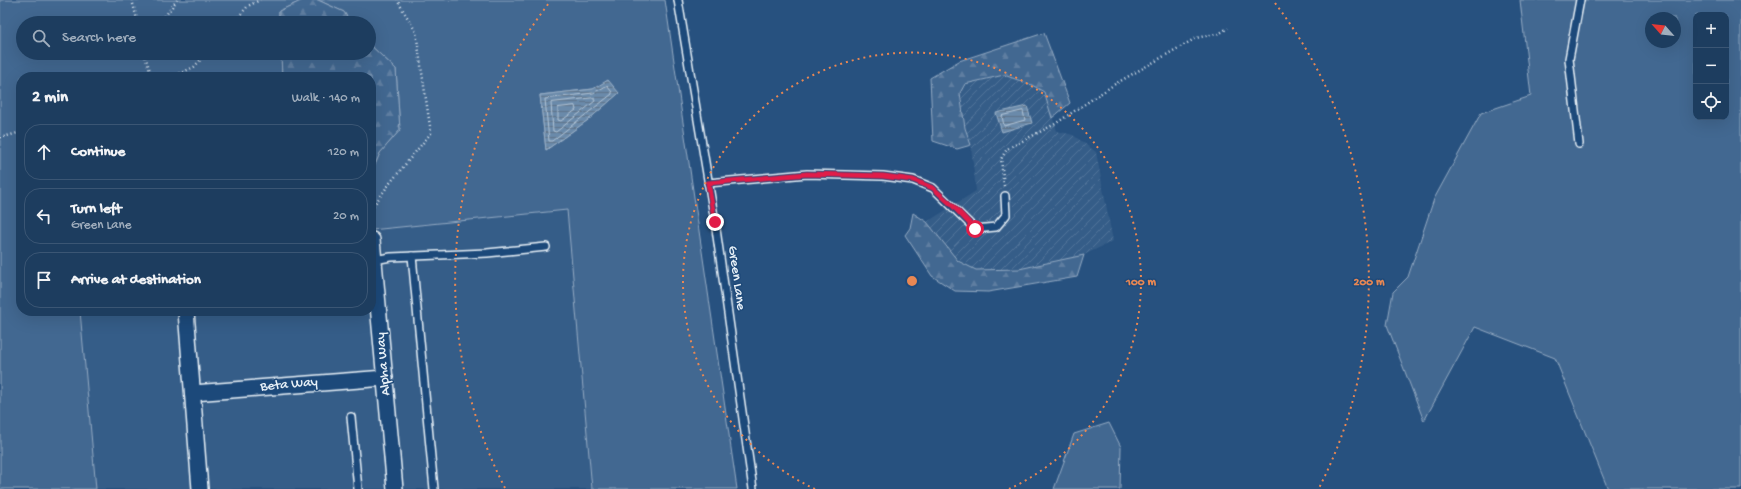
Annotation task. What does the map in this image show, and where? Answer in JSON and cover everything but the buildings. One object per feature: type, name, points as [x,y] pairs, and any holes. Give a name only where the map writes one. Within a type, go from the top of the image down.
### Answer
[{"type":"street","name":"Alpha Way","points":[[376,281],[395,489]]},
{"type":"street","points":[[186,316],[200,489]]},
{"type":"street","name":"Beta Way","points":[[192,393],[385,378]]},
{"type":"lane","name":"Green Lane","points":[[678,0],[708,183],[753,489]]},
{"type":"lane","points":[[1579,144],[1569,59],[1580,0]]},
{"type":"lane","points":[[708,183],[807,174],[883,176],[913,180],[933,188],[975,229],[996,227],[1006,215],[1004,196]]},
{"type":"lane","points":[[376,260],[546,247]]},
{"type":"lane","points":[[412,256],[434,489]]},
{"type":"lane","points":[[351,418],[358,489]]},
{"type":"path","points":[[132,0],[136,16]]},
{"type":"path","points":[[165,16],[177,0]]},
{"type":"path","points":[[239,16],[248,6],[260,0]]},
{"type":"path","points":[[376,202],[431,133],[416,32],[397,0]]},
{"type":"path","points":[[1004,196],[1001,159],[1007,149],[1055,124],[1115,84],[1196,38],[1220,33],[1228,28]]},
{"type":"path","points":[[146,60],[150,72]]},
{"type":"path","points":[[183,72],[194,67],[200,60]]},
{"type":"path","points":[[0,138],[16,133]]},
{"type":"shaded area","points":[[1004,75],[1032,85],[1044,92],[1057,131],[1073,135],[1096,152],[1113,241],[1084,255],[1019,269],[976,270],[958,261],[927,222],[976,191],[971,145],[965,128],[960,93],[965,84]]},
{"type":"shaded area","points":[[567,210],[592,489],[96,489],[80,316],[376,316],[376,229]]},
{"type":"green space","points":[[0,0],[303,0],[279,11],[279,16],[16,16],[16,60],[281,60],[282,72],[16,72],[16,316],[80,316],[96,489],[0,489]]},
{"type":"green space","points":[[303,0],[318,0],[344,12],[347,16],[279,16],[279,11]]},
{"type":"green space","points":[[318,0],[665,0],[737,489],[592,489],[567,210],[376,229],[376,162],[380,153],[400,130],[396,69],[376,50],[376,16],[347,16],[344,12]],"holes":[[[593,89],[619,93],[588,120],[546,150],[540,95]]]},
{"type":"green space","points":[[1520,0],[1741,0],[1741,489],[1608,489],[1555,358],[1475,327],[1424,421],[1387,325],[1393,292],[1408,277],[1434,199],[1481,113],[1531,96]]},
{"type":"green space","points":[[1044,33],[1070,103],[1052,118],[1044,92],[1032,85],[1004,75],[965,84],[960,93],[965,128],[971,145],[957,149],[933,141],[930,78],[959,61]]},
{"type":"green space","points":[[376,50],[396,69],[400,130],[380,153],[376,162],[376,72],[282,72],[281,60],[376,60]]},
{"type":"green space","points":[[913,213],[927,222],[958,261],[976,270],[1019,269],[1084,255],[1077,277],[988,292],[955,291],[932,276],[905,235],[910,228]]},
{"type":"green space","points":[[1109,423],[1121,447],[1120,489],[1054,489],[1074,434]]},
{"type":"water","points":[[608,80],[619,93],[588,120],[546,150],[540,95],[593,89]]},
{"type":"water","points":[[1027,106],[1032,123],[1002,132],[996,113]]},
{"type":"route","points":[[715,222],[708,183],[807,174],[883,176],[913,180],[933,188],[975,229]]}]
